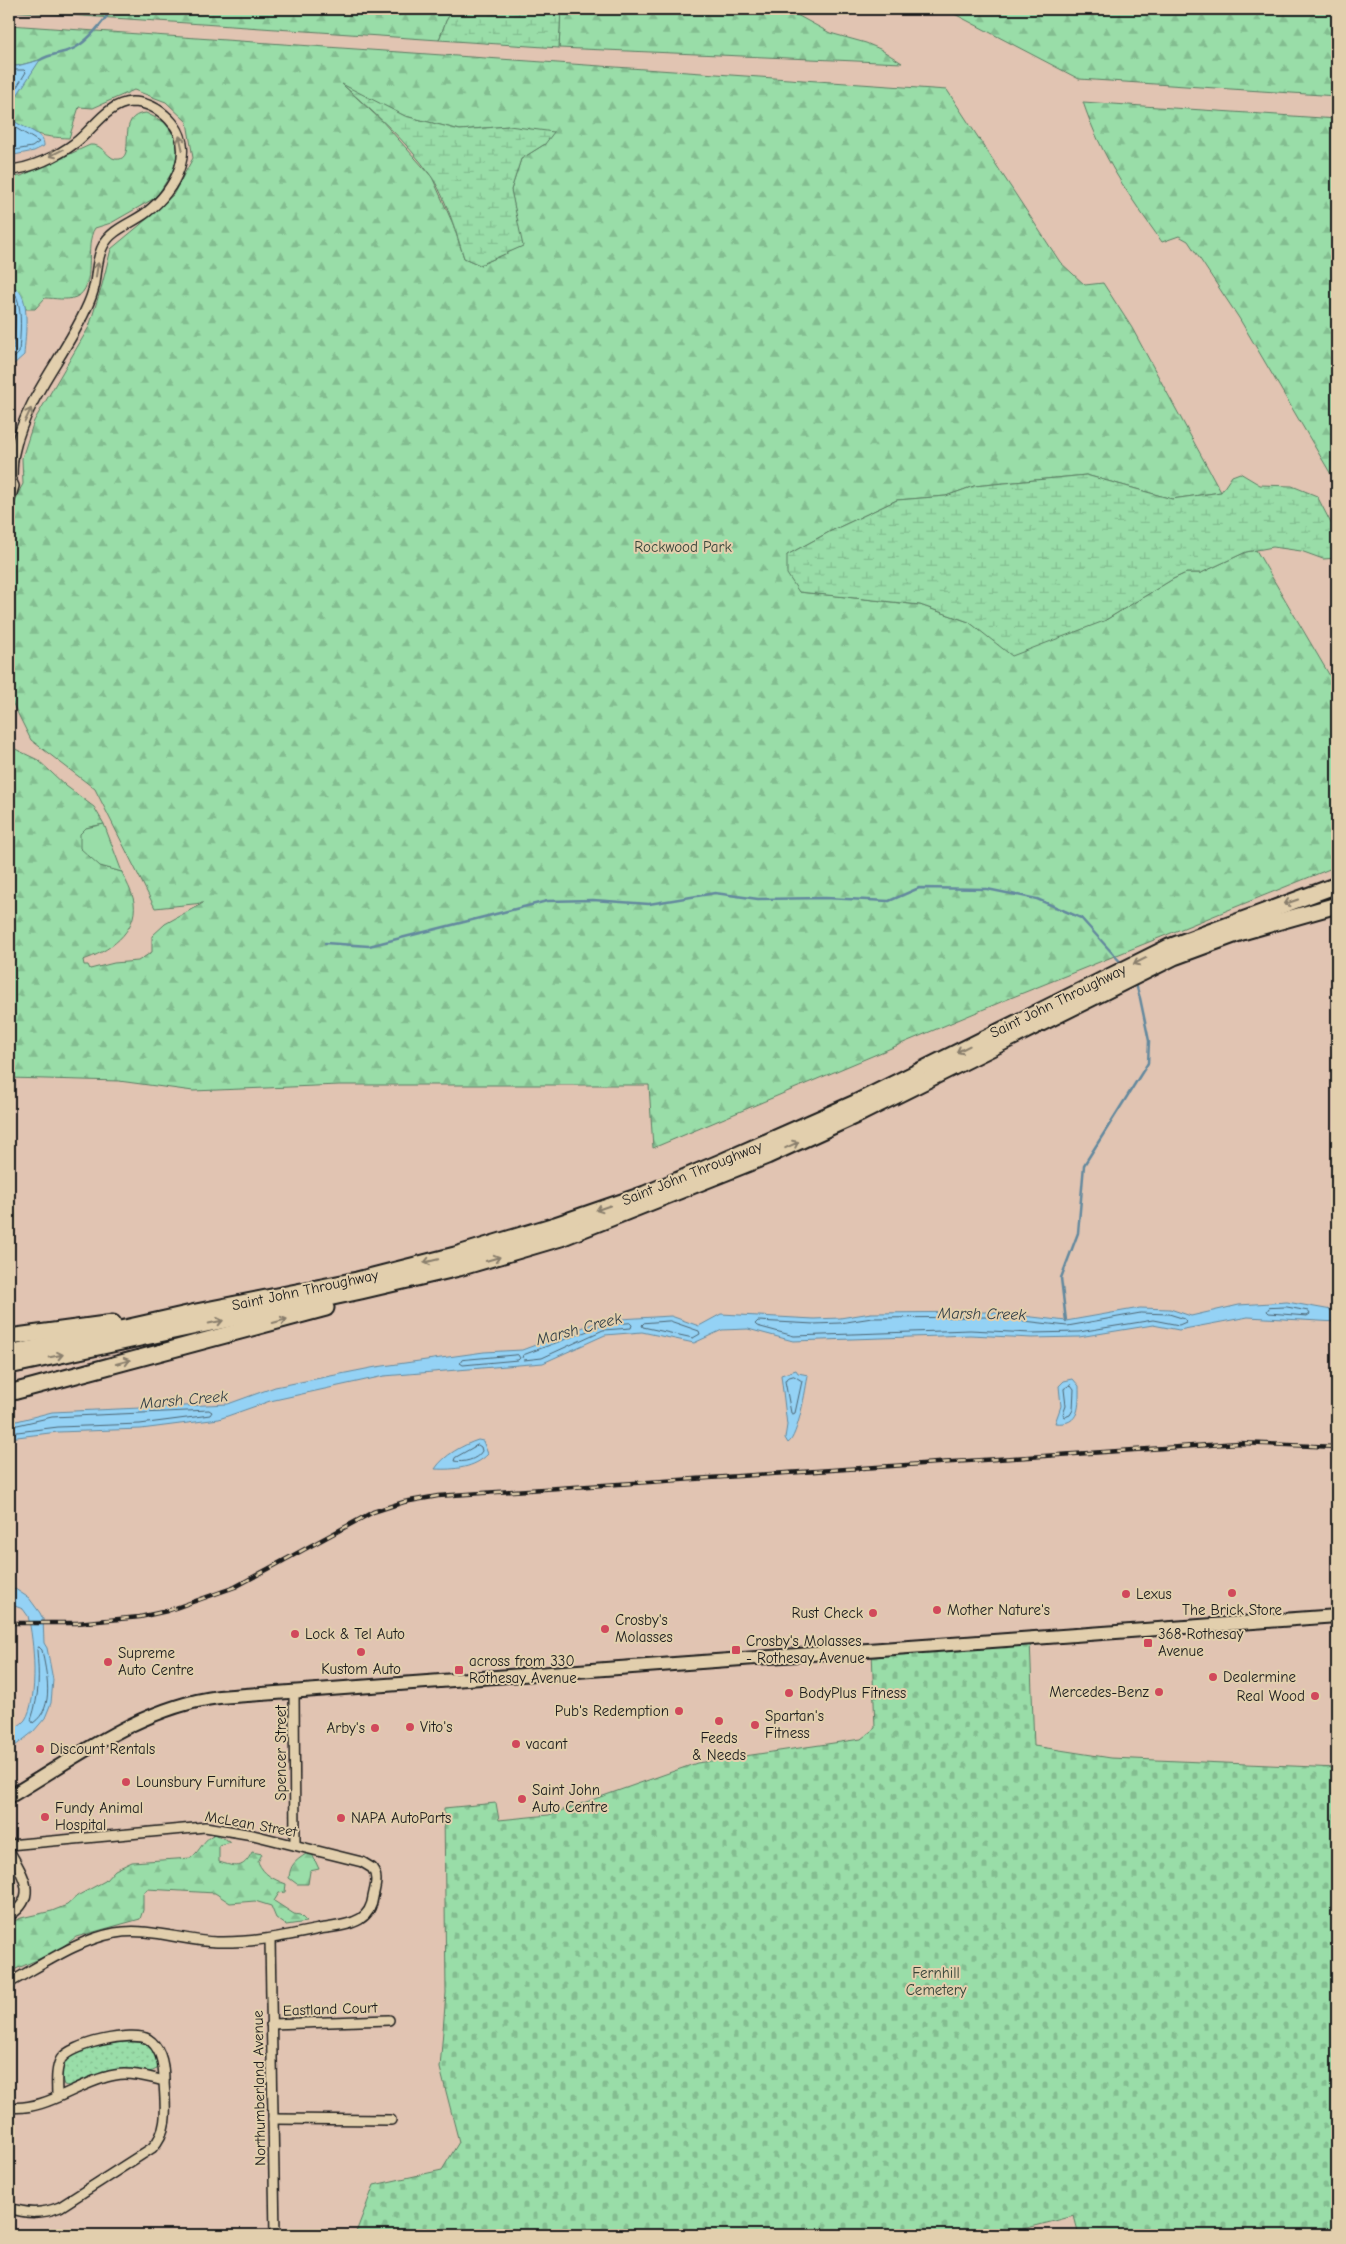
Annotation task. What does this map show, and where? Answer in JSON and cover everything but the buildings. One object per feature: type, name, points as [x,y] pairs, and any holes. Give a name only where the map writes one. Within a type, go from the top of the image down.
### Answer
[{"type":"highway","name":"Saint John Throughway","points":[[9,1354],[196,1312],[357,1280],[455,1255],[555,1225],[645,1194],[855,1103],[1169,946],[1337,885]]},
{"type":"highway","name":"Saint John Throughway","points":[[9,1366],[361,1291],[459,1268],[561,1238],[767,1156],[870,1108],[1174,957],[1242,932],[1337,905]]},
{"type":"highway","points":[[9,1393],[363,1299],[459,1268]]},
{"type":"highway","points":[[9,1338],[196,1312]]},
{"type":"main road","points":[[9,1797],[125,1728],[166,1709],[219,1696],[1337,1616]]},
{"type":"street","points":[[9,170],[26,167],[66,148],[110,110],[127,103],[142,103],[160,112],[175,127],[183,145],[179,170],[164,195],[148,212],[111,236],[102,246],[95,284],[85,311],[32,406],[18,436],[10,477],[13,490],[9,503]]},
{"type":"street","name":"Spencer Street","points":[[294,1692],[295,1845]]},
{"type":"street","name":"McLean Street","points":[[9,1845],[204,1827],[253,1835],[365,1863],[375,1872],[376,1880],[372,1903],[366,1913],[348,1924],[270,1939]]},
{"type":"street","points":[[9,1850],[26,1882],[27,1891],[26,1897],[18,1909],[9,1916]]},
{"type":"street","points":[[9,1983],[66,1952],[114,1933],[138,1932],[216,1942],[270,1939]]},
{"type":"street","name":"Northumberland Avenue","points":[[270,1939],[276,2235]]},
{"type":"street","name":"Eastland Court","points":[[271,2024],[389,2020]]},
{"type":"street","points":[[9,2208],[33,2213],[60,2207],[152,2148],[160,2137],[165,2124],[164,2066],[155,2046],[145,2038],[129,2036],[87,2044],[66,2053],[62,2058],[58,2068],[57,2097]]},
{"type":"street","points":[[9,2107],[26,2107],[115,2075],[137,2075],[164,2081]]},
{"type":"street","points":[[273,2119],[391,2120]]},
{"type":"green space","points":[[9,9],[453,9],[439,40],[9,11]]},
{"type":"green space","points":[[453,9],[561,9],[559,48],[439,40]]},
{"type":"green space","points":[[561,9],[786,9],[830,33],[880,49],[902,63],[559,48]]},
{"type":"green space","points":[[945,9],[1337,9],[1337,96],[1079,79]]},
{"type":"green space","name":"Rockwood Park","points":[[9,25],[947,90],[1060,262],[1085,285],[1103,283],[1132,328],[1221,492],[1172,499],[1086,475],[974,486],[946,496],[897,500],[831,531],[787,555],[799,592],[920,605],[969,622],[989,637],[1104,621],[1173,579],[1186,573],[1201,573],[1246,552],[1256,550],[1337,688],[1337,866],[1008,999],[653,1148],[649,1085],[339,1085],[193,1091],[119,1081],[9,1078],[9,746],[38,760],[66,786],[94,807],[104,824],[86,828],[100,866],[122,872],[132,894],[134,913],[126,931],[111,946],[83,960],[84,965],[88,965],[90,969],[114,963],[138,961],[152,952],[152,936],[165,924],[203,903],[155,908],[95,789],[31,740],[9,696],[9,510],[23,484],[22,458],[34,421],[89,327],[111,249],[173,195],[193,158],[187,122],[166,102],[134,90],[93,108],[79,107],[69,138],[38,134],[11,119],[11,107],[39,60],[17,66],[9,65]],"holes":[[[344,86],[405,116],[460,130],[509,126],[545,144],[521,159],[511,190],[522,246],[480,265],[464,258],[453,224],[432,177],[382,121]]]},
{"type":"green space","points":[[342,84],[405,116],[460,130],[509,126],[554,132],[545,144],[521,159],[511,190],[523,246],[480,265],[464,258],[446,204],[422,163],[377,116]]},
{"type":"green space","points":[[1083,102],[1337,119],[1337,472],[1332,476],[1239,318],[1188,241],[1179,236],[1162,242],[1138,208],[1107,158]]},
{"type":"green space","points":[[146,113],[164,122],[174,135],[178,151],[174,169],[153,199],[111,223],[95,228],[90,245],[89,276],[83,292],[76,297],[68,299],[45,298],[35,309],[25,309],[25,305],[12,287],[9,287],[9,177],[21,176],[90,145],[99,147],[112,158],[120,159],[124,156],[126,150],[128,127],[131,120],[137,115]]},
{"type":"green space","points":[[1240,473],[1260,485],[1292,486],[1317,496],[1336,533],[1337,558],[1323,559],[1301,551],[1273,547],[1246,552],[1201,573],[1186,573],[1173,579],[1104,621],[1012,656],[969,622],[920,605],[799,592],[787,574],[787,555],[831,531],[897,500],[946,496],[974,486],[1086,475],[1172,499],[1221,492],[1232,476]]},
{"type":"green space","points":[[104,824],[122,872],[100,866],[80,848],[80,834],[86,828]]},
{"type":"green space","name":"Fernhill Cemetery","points":[[1030,1639],[1034,1746],[1111,1758],[1337,1768],[1337,2235],[1079,2235],[1074,2216],[1000,2235],[355,2235],[374,2185],[442,2170],[459,2142],[440,2068],[446,1993],[444,1808],[496,1803],[499,1820],[549,1815],[697,1763],[861,1739],[875,1728],[872,1651]]},
{"type":"green space","points":[[215,1834],[231,1842],[219,1845],[219,1862],[238,1866],[249,1858],[252,1852],[262,1854],[258,1862],[263,1870],[273,1878],[286,1884],[285,1892],[279,1893],[274,1901],[294,1914],[300,1915],[307,1922],[286,1925],[276,1918],[271,1906],[255,1901],[230,1903],[215,1893],[147,1889],[143,1894],[143,1910],[140,1919],[76,1937],[55,1952],[9,1972],[9,1923],[67,1905],[77,1896],[105,1881],[115,1870],[132,1862],[191,1858]]},
{"type":"green space","points":[[306,1854],[312,1854],[319,1869],[310,1871],[308,1884],[297,1884],[289,1878],[291,1870],[296,1861]]},
{"type":"green space","points":[[122,2042],[143,2043],[150,2047],[158,2062],[157,2069],[140,2073],[105,2073],[74,2085],[64,2085],[62,2078],[63,2070],[69,2056],[95,2047]]},
{"type":"water","points":[[40,60],[14,100],[10,117],[36,133],[43,141],[44,146],[34,151],[9,156],[9,65],[17,66]]},
{"type":"water","points":[[9,287],[17,289],[22,295],[26,314],[24,355],[14,364],[9,362]]},
{"type":"water","name":"Marsh Creek","points":[[1287,1302],[1337,1311],[1337,1322],[1248,1317],[1179,1330],[1153,1325],[1079,1337],[1032,1338],[970,1335],[793,1341],[748,1329],[722,1330],[694,1343],[642,1332],[605,1335],[543,1363],[384,1376],[270,1401],[219,1419],[141,1429],[58,1432],[9,1438],[9,1423],[52,1412],[228,1404],[275,1387],[376,1367],[484,1352],[522,1350],[603,1320],[671,1316],[699,1326],[721,1314],[814,1319],[840,1318],[871,1313],[990,1312],[1066,1321],[1140,1308],[1170,1309],[1191,1316],[1239,1305]]},
{"type":"water","points":[[796,1370],[798,1373],[808,1375],[798,1422],[792,1439],[788,1443],[785,1438],[787,1425],[781,1375]]},
{"type":"water","points":[[1073,1379],[1079,1386],[1077,1413],[1070,1421],[1055,1423],[1061,1406],[1059,1386],[1064,1381]]},
{"type":"water","points":[[478,1440],[483,1441],[488,1454],[483,1459],[464,1467],[435,1469],[443,1459],[454,1451]]},
{"type":"water","points":[[9,1585],[29,1598],[43,1619],[44,1643],[47,1648],[53,1680],[51,1703],[45,1718],[33,1732],[10,1750],[9,1731],[25,1720],[29,1710],[34,1684],[34,1669],[28,1616],[23,1609],[9,1604]]},
{"type":"waterway","points":[[40,60],[70,50],[82,43],[112,9]]},
{"type":"waterway","points":[[325,943],[369,946],[547,901],[593,900],[649,904],[715,893],[758,899],[825,898],[889,901],[919,888],[987,889],[1037,899],[1081,918],[1123,965]]},
{"type":"waterway","points":[[1066,1321],[1061,1278],[1078,1233],[1084,1165],[1148,1063],[1149,1041],[1135,981]]},
{"type":"railway","points":[[9,1623],[77,1623],[140,1617],[167,1611],[235,1587],[373,1512],[404,1502],[438,1496],[1239,1443],[1337,1447]]},
{"type":"place","name":"The Brick Store","points":[[1232,1593]]},
{"type":"place","name":"Lexus","points":[[1126,1594]]},
{"type":"place","name":"Mother Nature's","points":[[937,1610]]},
{"type":"place","name":"Rust Check","points":[[873,1613]]},
{"type":"place","name":"Crosby's Molasses","points":[[605,1629]]},
{"type":"place","name":"Lock & Tel Auto","points":[[295,1634]]},
{"type":"place","name":"368 Rothesay Avenue","points":[[1148,1643]]},
{"type":"place","name":"Crosby's Molasses - Rothesay Avenue","points":[[736,1650]]},
{"type":"place","name":"Kustom Auto","points":[[361,1652]]},
{"type":"place","name":"Supreme Auto Centre","points":[[108,1662]]},
{"type":"place","name":"across from 330 Rothesay Avenue","points":[[459,1670]]},
{"type":"place","name":"Dealermine","points":[[1213,1677]]},
{"type":"place","name":"Mercedes-Benz","points":[[1159,1692]]},
{"type":"place","name":"BodyPlus Fitness","points":[[789,1693]]},
{"type":"place","name":"Real Wood","points":[[1315,1696]]},
{"type":"place","name":"Pub's Redemption","points":[[679,1711]]},
{"type":"place","name":"Feeds & Needs","points":[[719,1721]]},
{"type":"place","name":"Spartan's Fitness","points":[[755,1725]]},
{"type":"place","name":"Vito's","points":[[410,1727]]},
{"type":"place","name":"Arby's","points":[[375,1728]]},
{"type":"place","name":"vacant","points":[[516,1744]]},
{"type":"place","name":"Discount Rentals","points":[[40,1749]]},
{"type":"place","name":"Lounsbury Furniture","points":[[126,1782]]},
{"type":"place","name":"Saint John Auto Centre","points":[[522,1799]]},
{"type":"place","name":"Fundy Animal Hospital","points":[[45,1817]]},
{"type":"place","name":"NAPA AutoParts","points":[[341,1818]]}]
